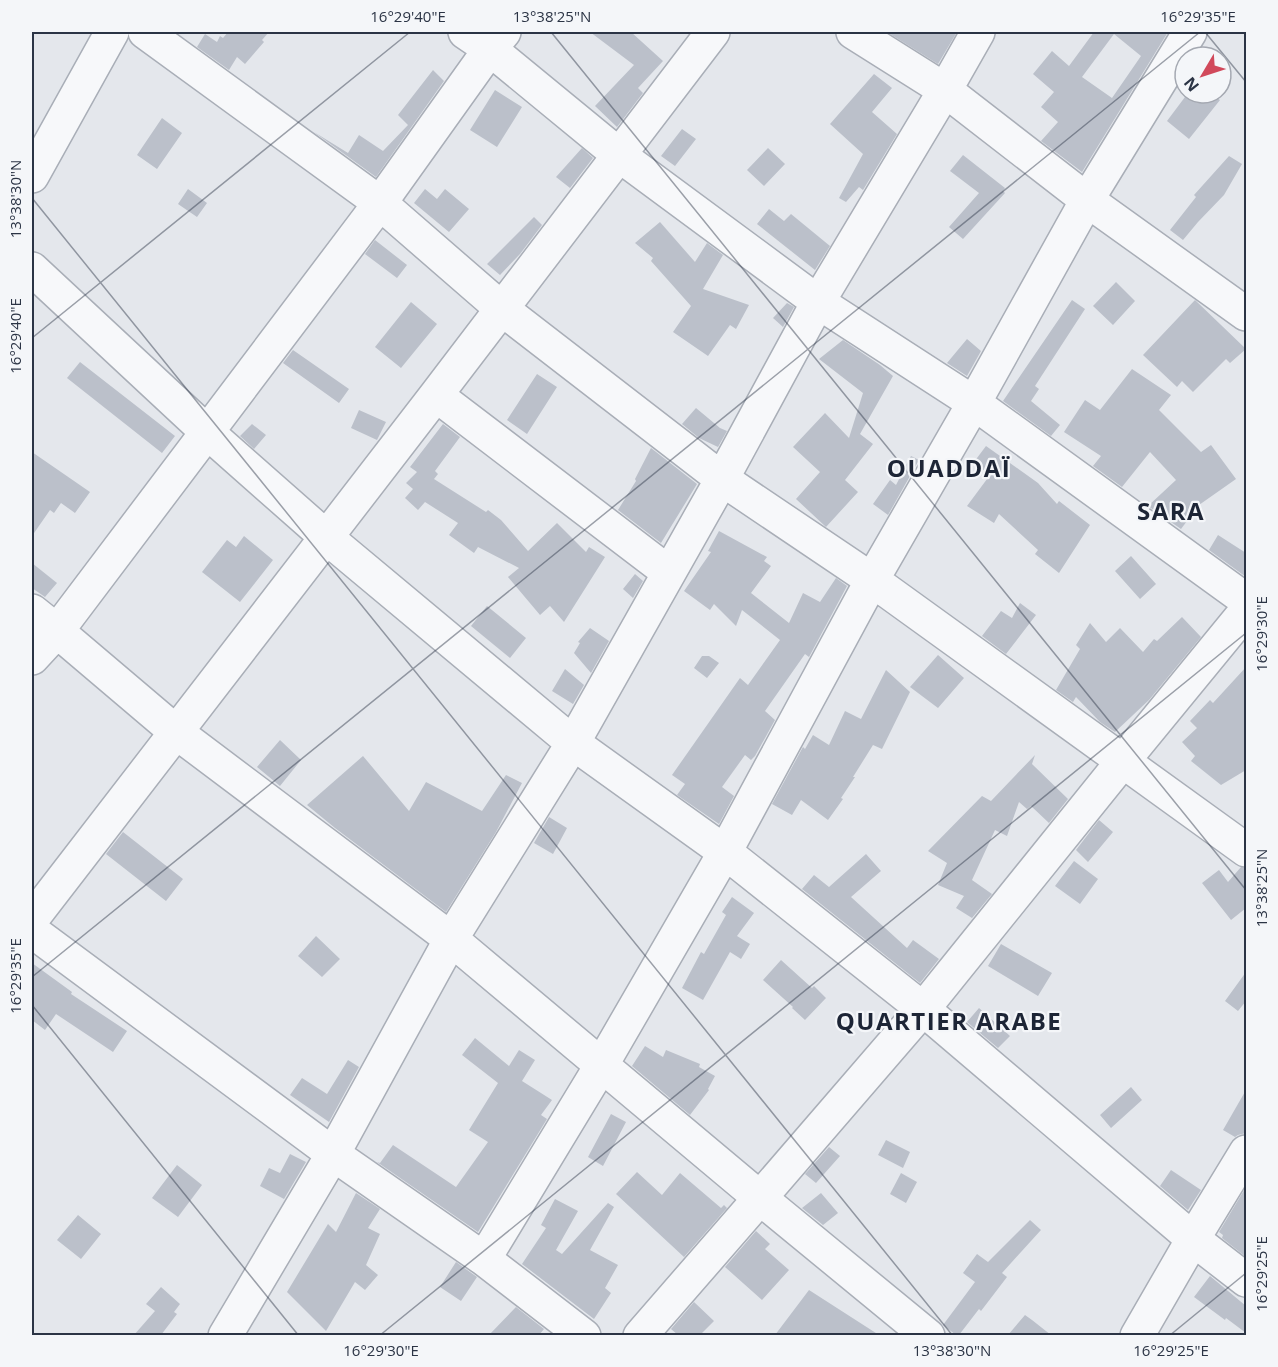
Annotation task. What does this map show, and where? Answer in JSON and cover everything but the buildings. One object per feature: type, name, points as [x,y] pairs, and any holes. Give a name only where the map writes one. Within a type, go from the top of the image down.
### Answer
[{"type":"street","points":[[32,176],[112,32]]},
{"type":"street","points":[[145,32],[380,202],[502,309],[722,479],[872,579],[1246,850]]},
{"type":"street","points":[[32,919],[713,32]]},
{"type":"street","points":[[853,32],[945,90],[1088,200],[1246,314]]},
{"type":"street","points":[[225,1335],[333,1154],[450,939],[573,743],[722,479],[818,302],[978,32]]},
{"type":"street","points":[[484,1259],[601,1066],[725,852],[872,579],[1088,200],[1190,32]]},
{"type":"street","points":[[32,657],[44,621],[206,431],[380,202],[487,37],[619,155],[818,302],[974,403],[1246,600]]},
{"type":"street","points":[[32,269],[206,431],[326,537],[573,743],[725,852],[923,1009],[1193,1239],[1246,1280]]},
{"type":"street","points":[[436,395],[668,573]]},
{"type":"street","points":[[640,1335],[923,1009],[1246,611]]},
{"type":"street","points":[[44,621],[176,732],[450,939],[928,1335]]},
{"type":"street","points":[[32,931],[333,1154],[484,1259],[584,1335]]},
{"type":"street","points":[[1137,1335],[1246,1152]]},
{"type":"district","name":"OUADDAÏ","points":[[949,467]]},
{"type":"district","name":"SARA","points":[[1171,510]]},
{"type":"district","name":"QUARTIER ARABE","points":[[949,1020]]}]
